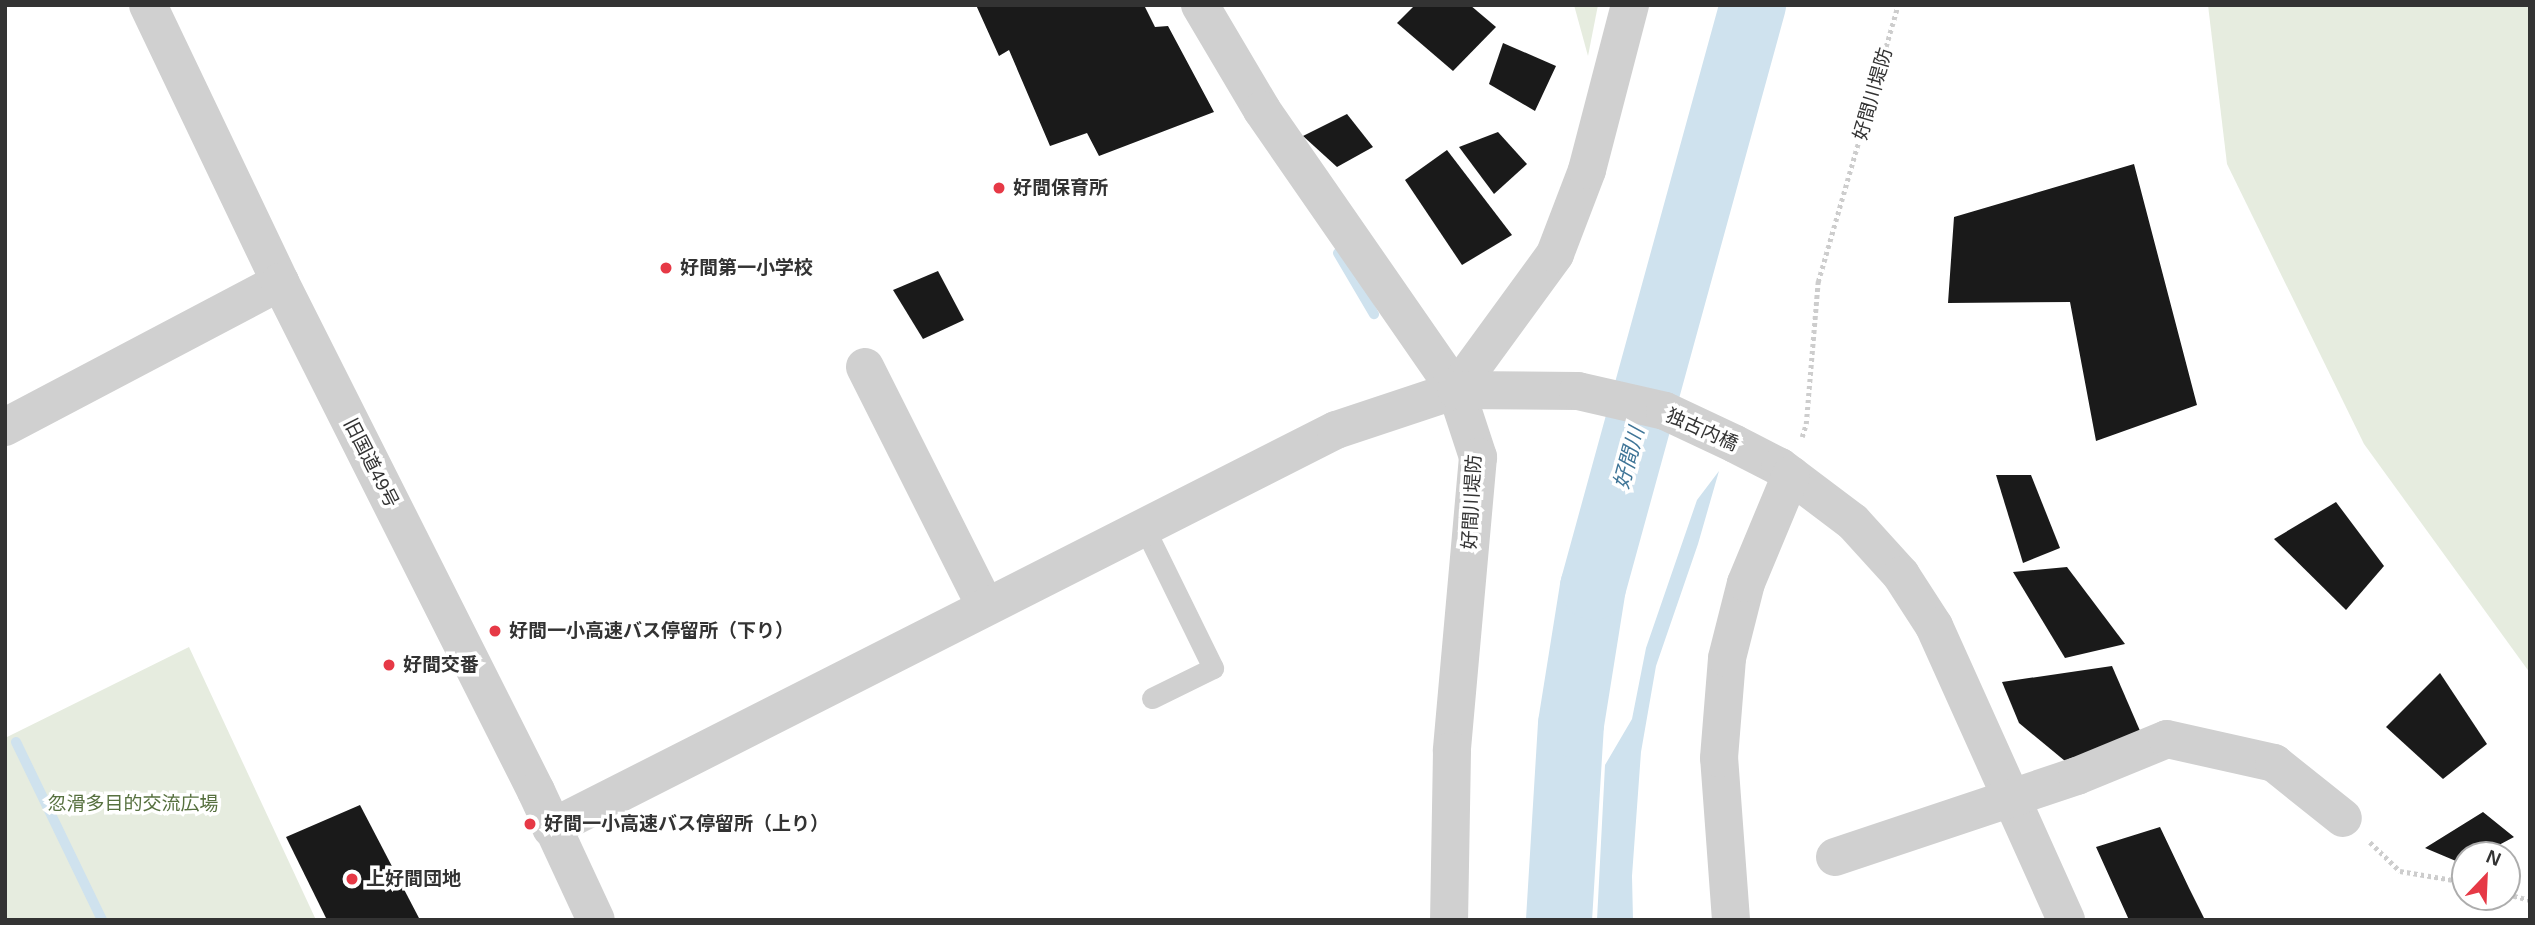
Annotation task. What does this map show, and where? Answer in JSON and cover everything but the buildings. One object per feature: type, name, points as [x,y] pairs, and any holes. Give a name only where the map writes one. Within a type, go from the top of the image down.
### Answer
[{"type":"street","name":"旧国道49号","points":[[148,5],[280,282],[596,920]]},
{"type":"street","name":"好間川堤防","points":[[1200,5],[1262,110],[1456,390],[1478,457],[1452,751],[1449,920]]},
{"type":"street","points":[[1456,390],[1555,254],[1587,170],[1630,5]]},
{"type":"street","points":[[5,428],[280,282]]},
{"type":"street","points":[[865,366],[985,606]]},
{"type":"street","name":"独古内橋","points":[[551,828],[1336,430],[1456,390],[1578,391],[1665,411],[1785,471],[1853,522],[1901,575],[1934,626],[2066,920]]},
{"type":"street","points":[[1731,920],[1719,758],[1727,658],[1746,583],[1785,471]]},
{"type":"street","points":[[1835,857],[2012,795],[2077,776],[2167,739],[2274,763],[2343,818]]},
{"type":"lane","points":[[1144,527],[1213,668],[1152,698]]},
{"type":"path","name":"好間川堤防","points":[[1785,471],[1806,424],[1818,282],[1898,5]]},
{"type":"path","points":[[2343,818],[2400,871],[2451,880]]},
{"type":"green space","points":[[1574,5],[1598,5],[1588,56]]},
{"type":"green space","points":[[2208,5],[2530,5],[2530,673],[2364,444],[2227,164]]},
{"type":"green space","name":"忽滑多目的交流広場","points":[[189,647],[316,920],[5,920],[5,738]]},
{"type":"water","points":[[1719,471],[1698,544],[1656,666],[1641,752],[1632,876],[1633,920],[1597,920],[1605,765],[1632,719],[1646,648],[1697,500]]},
{"type":"waterway","name":"好間川","points":[[1559,920],[1571,724],[1593,587],[1753,5]]},
{"type":"waterway","points":[[1338,253],[1374,314]]},
{"type":"waterway","points":[[16,742],[102,920]]},
{"type":"place","name":"好間保育所","points":[[999,188]]},
{"type":"place","name":"好間第一小学校","points":[[666,268]]},
{"type":"place","name":"好間一小高速バス停留所（下り）","points":[[495,631]]},
{"type":"place","name":"好間交番","points":[[389,665]]},
{"type":"place","name":"好間一小高速バス停留所（上り）","points":[[530,824]]},
{"type":"place","name":"上好間団地","points":[[352,879]]}]
